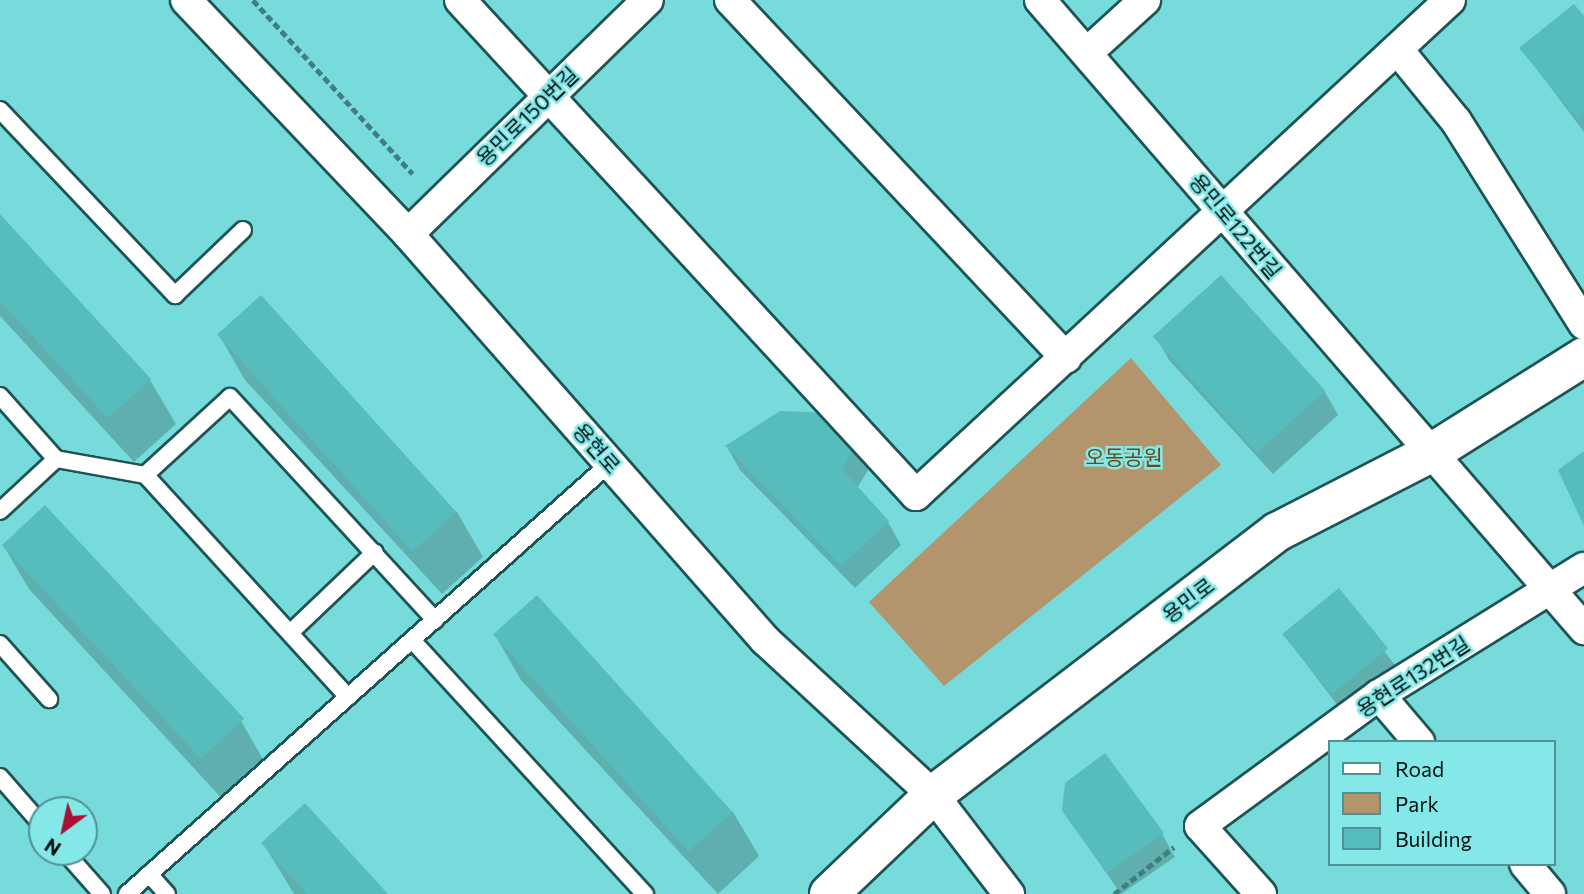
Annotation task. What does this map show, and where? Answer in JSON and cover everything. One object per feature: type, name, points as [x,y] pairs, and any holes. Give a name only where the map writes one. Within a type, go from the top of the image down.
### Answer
[{"type":"main road","name":"용민로","points":[[829,894],[933,795],[1277,532],[1431,453],[1584,357]]},
{"type":"street","name":"용현로","points":[[186,0],[408,234],[765,640],[933,795],[1009,894]]},
{"type":"street","points":[[460,0],[916,495],[1225,213],[1450,0]]},
{"type":"street","name":"용민로150번길","points":[[408,234],[546,96],[648,0]]},
{"type":"street","points":[[730,0],[1066,358]]},
{"type":"street","name":"용민로122번길","points":[[1040,0],[1088,51],[1584,629]]},
{"type":"street","points":[[1088,51],[1145,0]]},
{"type":"street","points":[[1398,50],[1456,121],[1584,324]]},
{"type":"street","name":"용현로132번길","points":[[1200,826],[1379,695],[1584,568]]},
{"type":"street","points":[[1379,695],[1417,740]]},
{"type":"street","points":[[1200,826],[1261,894]]},
{"type":"street","points":[[1527,866],[1550,894]]},
{"type":"lane","points":[[0,110],[175,295],[243,230]]},
{"type":"lane","points":[[0,396],[56,459],[145,475],[348,696]]},
{"type":"lane","points":[[145,475],[230,397],[435,620]]},
{"type":"lane","points":[[0,512],[56,459]]},
{"type":"lane","points":[[127,894],[610,463]]},
{"type":"lane","points":[[290,633],[375,552]]},
{"type":"lane","points":[[412,640],[645,894]]},
{"type":"lane","points":[[0,644],[49,699]]},
{"type":"lane","points":[[0,777],[28,809]]},
{"type":"lane","points":[[77,866],[102,894]]},
{"type":"lane","points":[[149,874],[166,894]]},
{"type":"path","points":[[253,0],[413,174]]},
{"type":"path","points":[[1114,894],[1200,826]]},
{"type":"green space","name":"오동공원","points":[[1131,358],[1221,465],[944,686],[869,602]]},
{"type":"building","points":[[1574,4],[1584,16],[1584,115],[1578,120],[1519,48]]},
{"type":"building","points":[[0,214],[151,379],[108,418],[0,301]]},
{"type":"building","points":[[1221,275],[1325,391],[1257,452],[1153,337]]},
{"type":"building","points":[[261,295],[456,512],[413,551],[217,334]]},
{"type":"building","points":[[780,411],[832,413],[857,445],[842,469],[889,521],[841,566],[725,446]]},
{"type":"building","points":[[1584,451],[1584,526],[1558,470]]},
{"type":"building","points":[[45,505],[244,719],[201,759],[2,545]]},
{"type":"building","points":[[1339,588],[1388,649],[1331,695],[1282,634]]},
{"type":"building","points":[[537,595],[732,812],[689,851],[493,634]]},
{"type":"building","points":[[1105,753],[1164,833],[1107,873],[1062,811],[1065,783]]},
{"type":"building","points":[[305,803],[388,894],[307,894],[261,843]]}]
